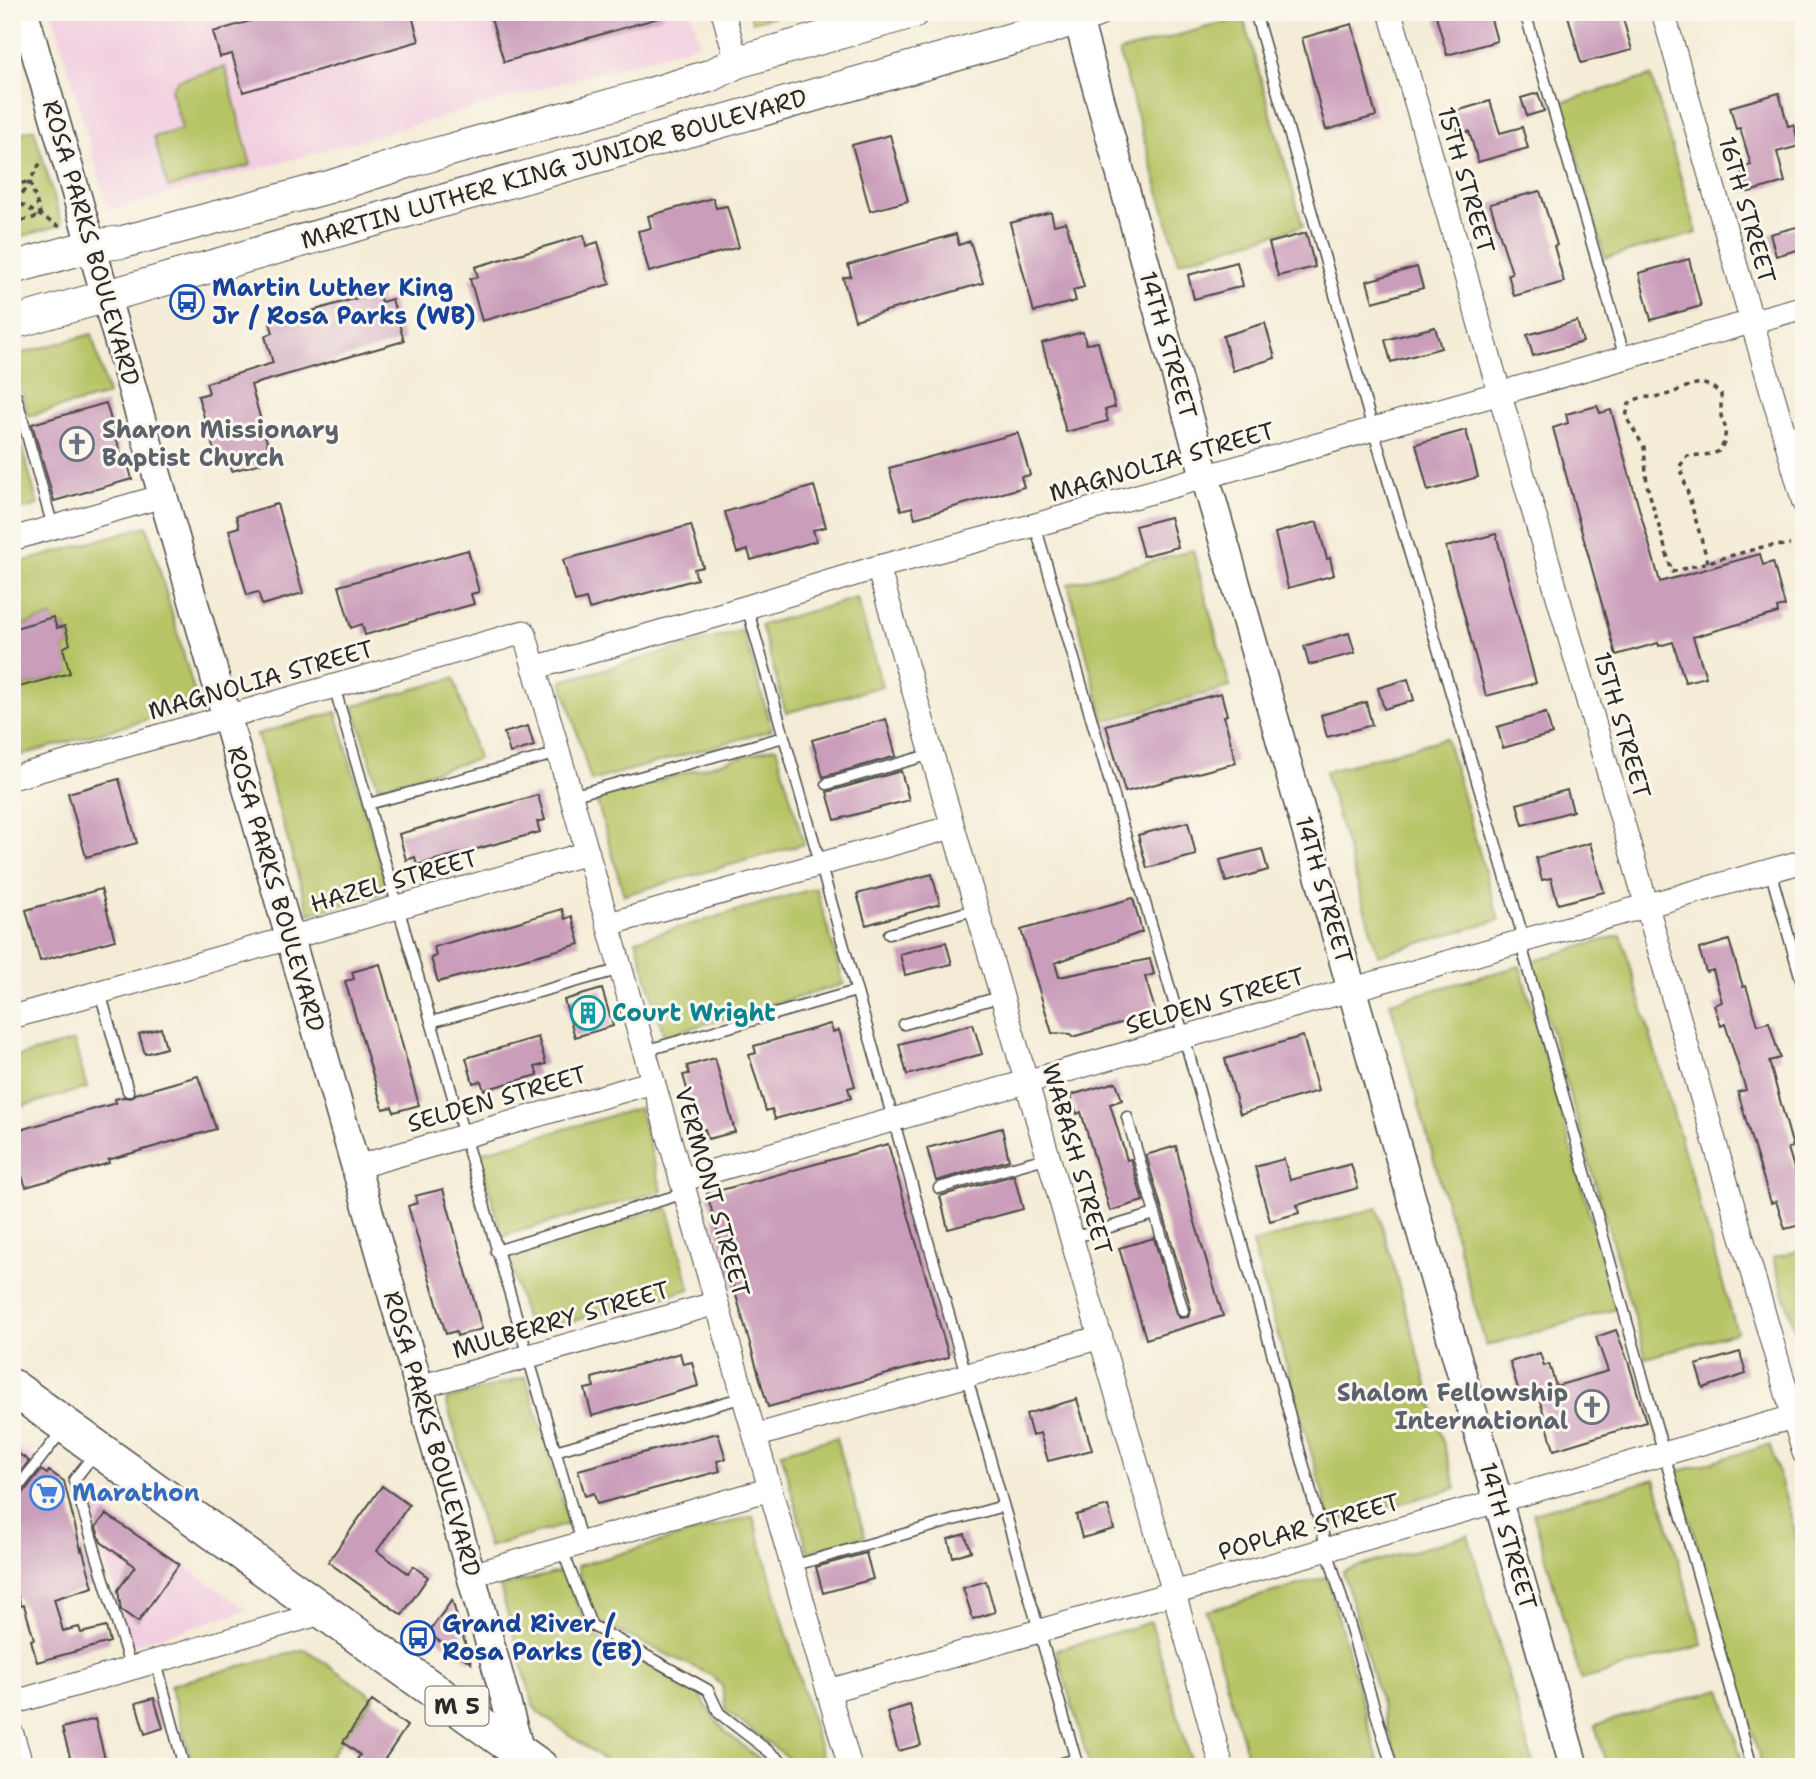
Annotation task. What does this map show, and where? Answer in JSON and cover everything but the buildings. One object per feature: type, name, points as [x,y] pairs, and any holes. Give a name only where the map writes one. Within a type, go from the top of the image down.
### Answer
[{"type":"main road","name":"MARTIN LUTHER KING JUNIOR BOULEVARD","points":[[21,266],[91,246],[124,242],[271,203],[647,95],[712,75],[737,62],[899,14]]},
{"type":"main road","name":"MARTIN LUTHER KING JUNIOR BOULEVARD","points":[[12,323],[658,139],[1083,14]]},
{"type":"main road","points":[[647,95],[636,109],[635,121],[658,139]]},
{"type":"main road","points":[[559,120],[580,123],[587,133],[586,146],[570,164]]},
{"type":"main road","points":[[21,266],[50,271],[58,282],[58,295],[46,313]]},
{"type":"main road","name":"M 5","points":[[13,1391],[99,1449],[528,1762]]},
{"type":"street","name":"ROSA PARKS BOULEVARD","points":[[24,12],[471,1575],[528,1762]]},
{"type":"street","points":[[723,12],[737,62]]},
{"type":"street","name":"15TH STREET","points":[[1390,12],[1647,905],[1799,1416],[1804,1452]]},
{"type":"street","name":"16TH STREET","points":[[1663,12],[1804,503]]},
{"type":"street","name":"14TH STREET","points":[[1083,14],[1206,477],[1574,1767]]},
{"type":"street","name":"MAGNOLIA STREET","points":[[534,668],[878,567],[1804,307]]},
{"type":"street","points":[[12,539],[163,496]]},
{"type":"street","name":"WABASH STREET","points":[[878,567],[1222,1767]]},
{"type":"street","name":"MAGNOLIA STREET","points":[[12,778],[524,632]]},
{"type":"street","name":"VERMONT STREET","points":[[524,632],[850,1767]]},
{"type":"street","points":[[608,924],[952,827]]},
{"type":"street","name":"HAZEL STREET","points":[[12,1017],[588,853]]},
{"type":"street","name":"SELDEN STREET","points":[[683,1186],[893,1119],[1804,861]]},
{"type":"street","name":"SELDEN STREET","points":[[356,1167],[653,1082]]},
{"type":"street","name":"MULBERRY STREET","points":[[419,1387],[717,1303]]},
{"type":"street","points":[[755,1436],[1101,1338]]},
{"type":"street","name":"POPLAR STREET","points":[[828,1691],[1799,1416]]},
{"type":"street","points":[[471,1575],[770,1489]]},
{"type":"street","points":[[12,1703],[325,1612]]},
{"type":"street","points":[[12,1734],[22,1767]]},
{"type":"lane","points":[[1255,12],[1522,941],[1752,1767]]},
{"type":"lane","points":[[1525,12],[1625,358]]},
{"type":"lane","points":[[12,397],[16,396],[53,527]]},
{"type":"lane","points":[[1035,525],[1184,1037],[1327,1549],[1392,1767]]},
{"type":"lane","points":[[747,607],[1077,1763],[1049,1767]]},
{"type":"lane","points":[[334,686],[555,1451],[572,1546],[591,1625],[708,1690],[719,1713],[789,1767]]},
{"type":"lane","points":[[571,796],[784,737]]},
{"type":"lane","points":[[368,804],[559,753]]},
{"type":"lane","points":[[827,784],[933,754]]},
{"type":"lane","points":[[1770,870],[1804,990]]},
{"type":"lane","points":[[889,934],[978,909]]},
{"type":"lane","points":[[431,1022],[621,969]]},
{"type":"lane","points":[[645,1051],[856,991]]},
{"type":"lane","points":[[100,992],[128,1091]]},
{"type":"lane","points":[[904,1024],[1003,996]]},
{"type":"lane","points":[[1127,1117],[1182,1311]]},
{"type":"lane","points":[[939,1188],[1049,1157]]},
{"type":"lane","points":[[496,1251],[683,1186]]},
{"type":"lane","points":[[1072,1238],[1155,1214]]},
{"type":"lane","points":[[555,1451],[744,1397]]},
{"type":"lane","points":[[15,1487],[33,1471],[66,1426]]},
{"type":"lane","points":[[99,1449],[74,1480],[131,1669]]},
{"type":"lane","points":[[22,1464],[33,1471]]},
{"type":"lane","points":[[792,1566],[1003,1506]]},
{"type":"lane","points":[[156,1662],[184,1767]]},
{"type":"path","points":[[12,211],[45,156]]},
{"type":"path","points":[[12,186],[30,181]]},
{"type":"path","points":[[30,181],[41,216]]},
{"type":"path","points":[[12,199],[60,227]]},
{"type":"path","points":[[12,223],[41,216]]},
{"type":"path","points":[[1708,562],[1680,466],[1687,456],[1708,455],[1719,451],[1724,443],[1726,429],[1721,416],[1721,394],[1716,389],[1695,383],[1663,396],[1637,398],[1629,404],[1626,417],[1644,447],[1647,485],[1672,572],[1766,546],[1790,545]]},
{"type":"path","points":[[428,1767],[434,1761],[442,1767]]},
{"type":"shaded area","points":[[52,12],[691,12],[700,44],[109,211]]},
{"type":"shaded area","points":[[12,1442],[65,1479],[70,1501],[12,1515]]},
{"type":"shaded area","points":[[88,1497],[247,1610],[130,1646]]},
{"type":"green space","points":[[749,12],[789,12],[752,22]]},
{"type":"green space","points":[[1243,17],[1303,226],[1179,262],[1119,52]]},
{"type":"green space","points":[[225,67],[251,165],[168,188],[154,137],[182,129],[171,90],[178,80]]},
{"type":"green space","points":[[1651,76],[1697,233],[1605,258],[1562,102]]},
{"type":"green space","points":[[34,129],[62,225],[12,239],[12,135]]},
{"type":"green space","points":[[92,334],[108,395],[28,416],[12,356]]},
{"type":"green space","points":[[12,410],[38,505],[12,512]]},
{"type":"green space","points":[[147,526],[198,705],[12,758],[12,689],[69,673],[63,648],[70,644],[65,626],[57,628],[52,617],[12,628],[12,565]]},
{"type":"green space","points":[[1193,550],[1230,687],[1104,721],[1068,584]]},
{"type":"green space","points":[[857,598],[882,686],[786,713],[761,625]]},
{"type":"green space","points":[[743,630],[772,730],[591,781],[562,681]]},
{"type":"green space","points":[[454,678],[478,759],[378,787],[354,706]]},
{"type":"green space","points":[[336,712],[388,892],[309,914],[257,734]]},
{"type":"green space","points":[[1446,738],[1499,920],[1378,955],[1325,772]]},
{"type":"green space","points":[[776,747],[804,844],[624,895],[596,798]]},
{"type":"green space","points":[[816,888],[844,984],[664,1036],[636,940]]},
{"type":"green space","points":[[1621,935],[1737,1332],[1646,1358],[1531,961]]},
{"type":"green space","points":[[1520,966],[1616,1309],[1486,1346],[1390,1002]]},
{"type":"green space","points":[[74,1041],[87,1088],[12,1109],[12,1058]]},
{"type":"green space","points":[[639,1108],[662,1191],[502,1236],[479,1153]]},
{"type":"green space","points":[[668,1208],[690,1289],[529,1333],[507,1252]]},
{"type":"green space","points":[[1377,1208],[1456,1488],[1331,1523],[1252,1243]]},
{"type":"green space","points":[[1804,1249],[1804,1359],[1773,1258]]},
{"type":"green space","points":[[526,1377],[569,1524],[488,1547],[446,1400]]},
{"type":"green space","points":[[838,1437],[836,1438],[865,1536],[808,1552],[781,1452]]},
{"type":"green space","points":[[1770,1445],[1804,1561],[1804,1767],[1762,1767],[1676,1472]]},
{"type":"green space","points":[[1655,1479],[1703,1645],[1581,1680],[1533,1513]]},
{"type":"green space","points":[[753,1516],[825,1767],[800,1767],[726,1711],[722,1686],[711,1675],[596,1621],[577,1566]]},
{"type":"green space","points":[[1468,1535],[1534,1767],[1399,1767],[1343,1571]]},
{"type":"green space","points":[[563,1571],[590,1634],[700,1694],[721,1727],[771,1767],[614,1767],[539,1713],[534,1707],[500,1587]]},
{"type":"green space","points":[[1327,1577],[1380,1767],[1250,1767],[1206,1611]]},
{"type":"green space","points":[[1151,1622],[1193,1767],[1090,1767],[1056,1650]]},
{"type":"green space","points":[[305,1649],[374,1697],[322,1767],[193,1767],[170,1685]]},
{"type":"green space","points":[[1721,1689],[1744,1767],[1607,1767],[1595,1725]]},
{"type":"place","name":"Martin Luther King Jr / Rosa Parks (WB)","points":[[187,302]]},
{"type":"place","name":"Sharon Missionary Baptist Church","points":[[77,444]]},
{"type":"place","name":"Court Wright","points":[[588,1013]]},
{"type":"place","name":"Shalom Fellowship International","points":[[1592,1407]]},
{"type":"place","name":"Marathon","points":[[47,1493]]},
{"type":"place","name":"Grand River / Rosa Parks (EB)","points":[[418,1638]]}]
